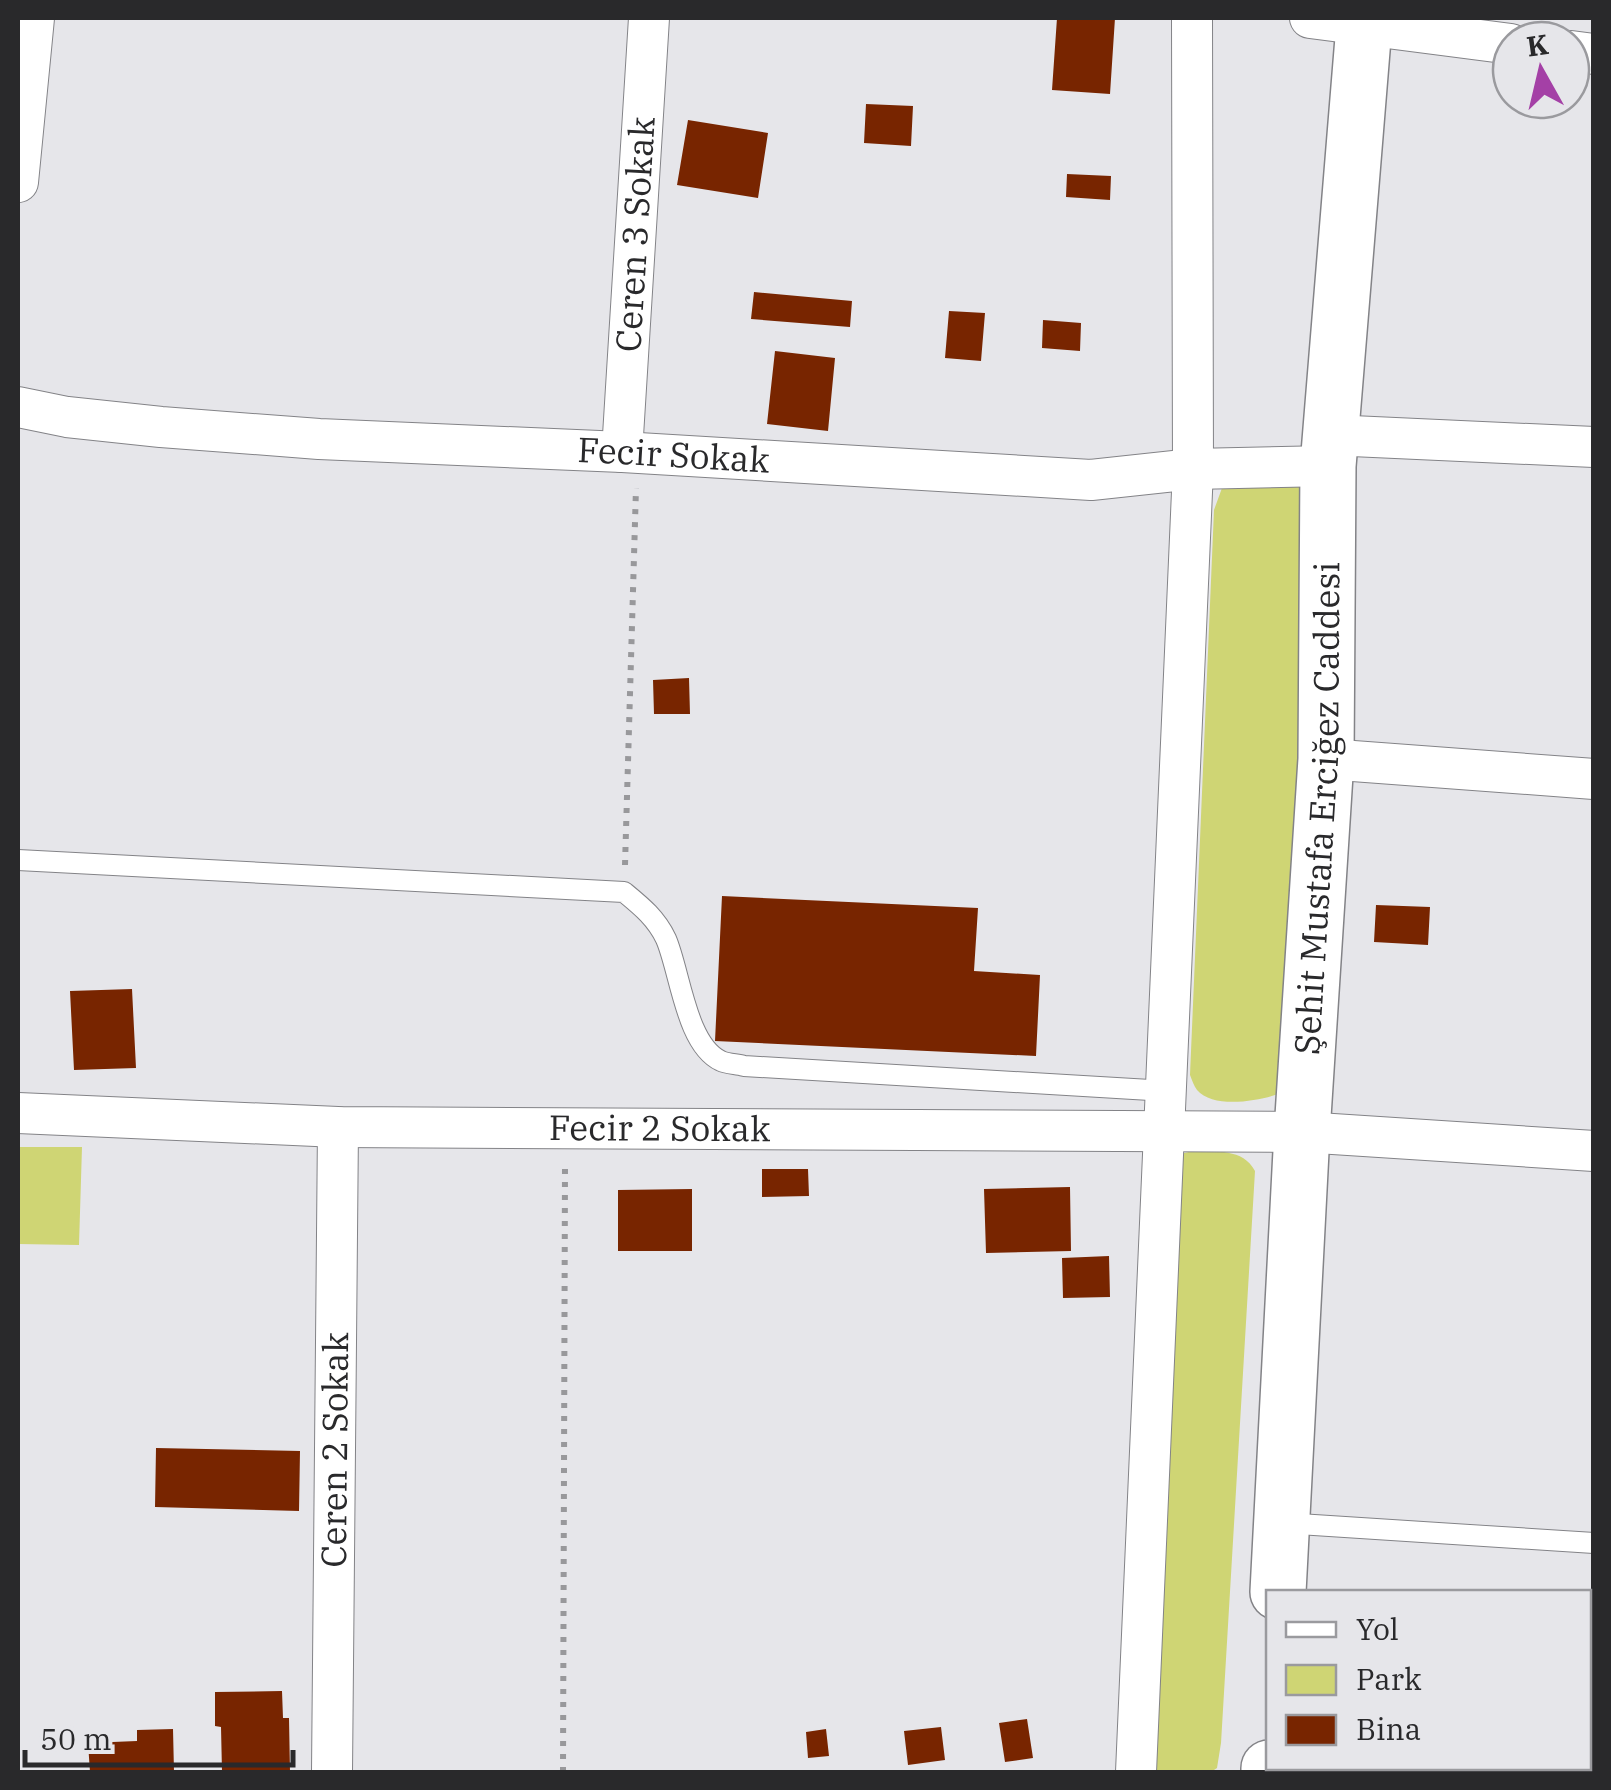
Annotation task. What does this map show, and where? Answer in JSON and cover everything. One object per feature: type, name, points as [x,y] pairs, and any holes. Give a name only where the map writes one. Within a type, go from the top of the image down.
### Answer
[{"type":"street","points":[[18,182],[34,18]]},
{"type":"street","name":"Ceren 3 Sokak","points":[[630,452],[649,18]]},
{"type":"street","points":[[1136,1772],[1193,470],[1192,18]]},
{"type":"street","points":[[1310,18],[1491,42]]},
{"type":"street","name":"Şehit Mustafa Erciğez Caddesi","points":[[1278,1590],[1326,759],[1329,450],[1364,26]]},
{"type":"street","name":"Fecir Sokak","points":[[18,407],[66,417],[319,439],[630,452],[1091,480],[1329,450],[1594,447]]},
{"type":"street","points":[[1326,759],[1594,779]]},
{"type":"street","name":"Fecir 2 Sokak","points":[[18,1113],[338,1126],[564,1130],[1166,1110],[1302,1132],[1594,1151]]},
{"type":"street","name":"Ceren 2 Sokak","points":[[332,1772],[338,1126]]},
{"type":"lane","points":[[18,860],[624,892],[656,922],[667,941],[694,1026],[705,1048],[720,1060],[744,1066],[1166,1110]]},
{"type":"lane","points":[[1281,1523],[1594,1543]]},
{"type":"path","points":[[624,892],[630,452]]},
{"type":"path","points":[[563,1772],[564,1130]]},
{"type":"green space","points":[[1275,483],[1305,488],[1313,512],[1284,1076],[1278,1094],[1248,1101],[1224,1101],[1204,1096],[1190,1075],[1214,510],[1222,488]]},
{"type":"green space","points":[[18,1147],[82,1147],[79,1245],[18,1244]]},
{"type":"green space","points":[[1193,1151],[1236,1155],[1255,1171],[1221,1743],[1217,1768],[1211,1772],[1147,1772],[1176,1155]]},
{"type":"building","points":[[1057,18],[1115,18],[1110,94],[1052,90]]},
{"type":"building","points":[[866,104],[913,106],[911,146],[864,143]]},
{"type":"building","points":[[688,120],[768,133],[758,198],[677,185]]},
{"type":"building","points":[[1067,174],[1111,176],[1110,200],[1066,197]]},
{"type":"building","points":[[754,292],[852,301],[850,327],[751,319]]},
{"type":"building","points":[[949,311],[985,313],[981,361],[945,358]]},
{"type":"building","points":[[1043,320],[1081,323],[1080,351],[1042,348]]},
{"type":"building","points":[[775,351],[835,358],[828,431],[767,424]]},
{"type":"building","points":[[689,678],[690,714],[654,714],[653,680]]},
{"type":"building","points":[[722,896],[978,908],[974,971],[1040,975],[1036,1056],[715,1041]]},
{"type":"building","points":[[1376,905],[1430,907],[1428,945],[1374,942]]},
{"type":"building","points":[[132,989],[136,1068],[74,1070],[70,991]]},
{"type":"building","points":[[762,1169],[808,1169],[809,1196],[762,1197]]},
{"type":"building","points":[[1070,1187],[1071,1251],[986,1253],[984,1189]]},
{"type":"building","points":[[692,1189],[692,1251],[618,1251],[618,1190]]},
{"type":"building","points":[[1109,1256],[1110,1297],[1063,1298],[1062,1258]]},
{"type":"building","points":[[156,1448],[300,1451],[299,1511],[155,1507]]},
{"type":"building","points":[[282,1691],[283,1718],[289,1718],[290,1772],[222,1772],[215,1692]]},
{"type":"building","points":[[1027,1719],[1033,1758],[1005,1762],[999,1723]]},
{"type":"building","points":[[941,1727],[945,1760],[908,1765],[904,1731]]},
{"type":"building","points":[[173,1729],[174,1772],[90,1772],[88,1743],[137,1741],[137,1730]]},
{"type":"building","points":[[826,1729],[829,1756],[808,1758],[806,1732]]}]
